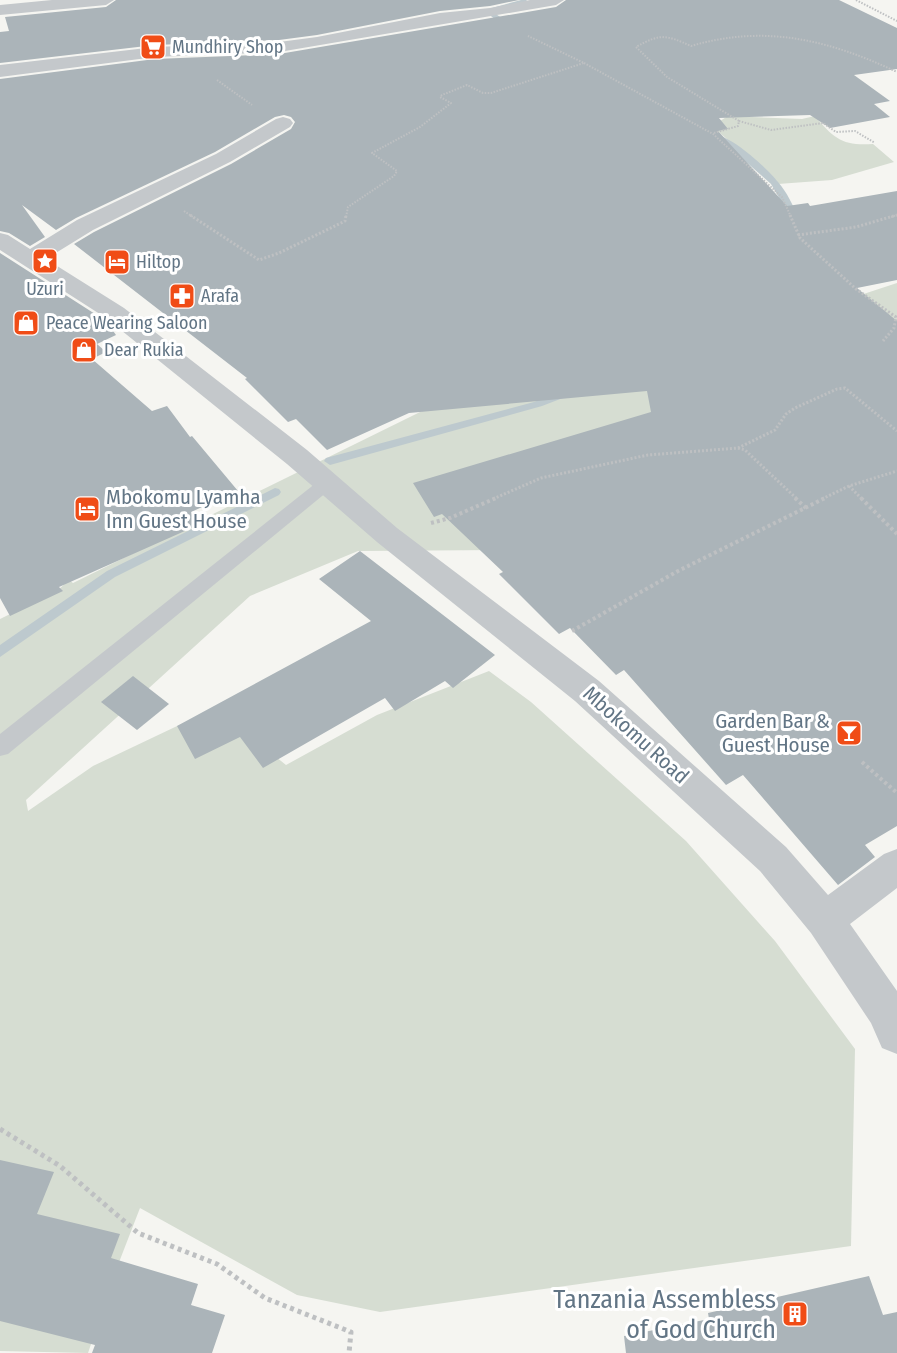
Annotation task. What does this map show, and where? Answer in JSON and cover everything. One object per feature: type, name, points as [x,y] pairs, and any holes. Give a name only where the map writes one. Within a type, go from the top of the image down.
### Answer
[{"type":"street","points":[[0,10],[106,0]]},
{"type":"street","points":[[429,0],[441,18]]},
{"type":"street","points":[[0,71],[88,59],[181,51],[288,46],[556,0]]},
{"type":"street","points":[[30,258],[85,225],[224,158],[283,123]]},
{"type":"street","name":"Mbokomu Road","points":[[0,240],[115,313],[297,457],[387,535],[587,691],[773,860],[825,920],[885,1009],[897,1033]]},
{"type":"street","points":[[825,920],[897,866]]},
{"type":"lane","points":[[0,747],[327,483]]},
{"type":"path","points":[[856,0],[897,21]]},
{"type":"path","points":[[860,2],[864,0]]},
{"type":"path","points":[[481,14],[584,63],[713,134],[782,197],[798,235],[856,289],[896,317],[892,332],[883,341]]},
{"type":"path","points":[[875,143],[855,131],[836,132],[823,123],[771,130],[739,121],[667,76],[650,61],[645,52],[636,47],[650,39],[666,35],[691,46],[711,40],[752,34],[806,39],[832,45],[897,72]]},
{"type":"path","points":[[181,51],[230,91],[283,123]]},
{"type":"path","points":[[150,193],[190,215],[256,259],[262,260],[287,252],[345,221],[348,207],[394,176],[397,171],[372,153],[420,127],[451,103],[440,97],[442,95],[467,85],[483,93],[491,93],[584,63]]},
{"type":"path","points":[[713,134],[730,130],[738,126],[739,121]]},
{"type":"path","points":[[798,235],[856,226],[897,215]]},
{"type":"path","points":[[738,448],[776,430],[786,414],[795,408],[837,389],[845,388],[897,431]]},
{"type":"path","points":[[387,535],[450,518],[541,478],[648,455],[738,448],[745,450],[807,508]]},
{"type":"path","points":[[538,651],[678,571],[849,486],[897,471]]},
{"type":"path","points":[[849,486],[897,534]]},
{"type":"path","points":[[862,762],[897,793]]},
{"type":"path","points":[[0,1129],[60,1166],[138,1233],[217,1264],[265,1298],[351,1332],[349,1353]]},
{"type":"shaded area","points":[[728,116],[802,119],[815,116],[840,139],[854,144],[873,144],[894,162],[832,180],[778,184],[712,126]]},
{"type":"shaded area","points":[[897,283],[897,423],[501,550],[358,551],[250,596],[26,800],[28,811],[93,766],[215,708],[286,765],[377,715],[489,671],[531,702],[686,841],[775,941],[855,1049],[851,1246],[380,1312],[297,1295],[140,1208],[88,1353],[0,1351],[0,619],[57,591],[69,580],[73,583],[479,383],[827,306]]},
{"type":"building","points":[[116,0],[519,0],[490,6],[440,11],[317,35],[279,40],[155,45],[0,63],[0,32],[9,31],[5,17],[106,7]]},
{"type":"building","points":[[566,0],[839,0],[897,28],[897,69],[854,75],[890,101],[874,104],[890,117],[830,128],[810,115],[719,118],[728,129],[718,131],[787,206],[808,203],[810,206],[897,191],[897,280],[857,288],[897,321],[897,826],[865,845],[875,857],[838,885],[743,775],[726,785],[624,670],[616,675],[570,628],[559,634],[499,574],[503,572],[442,514],[434,517],[413,483],[651,412],[647,391],[409,413],[327,450],[296,419],[288,422],[245,379],[247,378],[74,244],[231,164],[291,129],[295,122],[291,117],[284,115],[275,117],[215,152],[76,218],[56,230],[22,205],[45,237],[30,246],[9,233],[0,231],[0,79],[155,59],[279,54],[556,7]]},
{"type":"building","points":[[0,253],[106,321],[116,335],[97,344],[106,352],[92,359],[152,411],[167,406],[190,437],[192,436],[238,491],[191,512],[196,526],[59,587],[63,591],[10,616],[0,598]]},
{"type":"building","points":[[360,551],[495,655],[453,688],[445,681],[395,711],[385,698],[263,768],[240,737],[195,759],[177,726],[371,621],[319,579]]},
{"type":"building","points":[[133,676],[169,704],[137,730],[101,702]]},
{"type":"building","points":[[0,1160],[54,1172],[37,1214],[120,1234],[111,1258],[198,1284],[191,1305],[225,1315],[212,1353],[92,1353],[95,1345],[0,1321]]},
{"type":"building","name":"Tanzania Assembless of God Church","points":[[869,1276],[883,1315],[897,1312],[897,1353],[626,1353],[624,1336],[709,1319],[708,1313]]},
{"type":"waterway","points":[[512,28],[490,13],[494,9],[522,3],[524,0]]},
{"type":"waterway","points":[[714,136],[730,143],[775,183],[795,218]]},
{"type":"waterway","points":[[330,461],[538,404],[564,394]]},
{"type":"waterway","points":[[0,652],[111,574],[275,492]]},
{"type":"place","name":"Mundhiry Shop","points":[[153,47]]},
{"type":"place","name":"Uzuri","points":[[45,261]]},
{"type":"place","name":"Hiltop","points":[[117,262]]},
{"type":"place","name":"Arafa","points":[[182,296]]},
{"type":"place","name":"Peace Wearing Saloon","points":[[26,323]]},
{"type":"place","name":"Dear Rukia","points":[[84,350]]},
{"type":"place","name":"Mbokomu Lyamha Inn Guest House","points":[[87,509]]},
{"type":"place","name":"Garden Bar & Guest House","points":[[849,733]]},
{"type":"place","name":"Tanzania Assembless of God Church","points":[[795,1314]]}]
